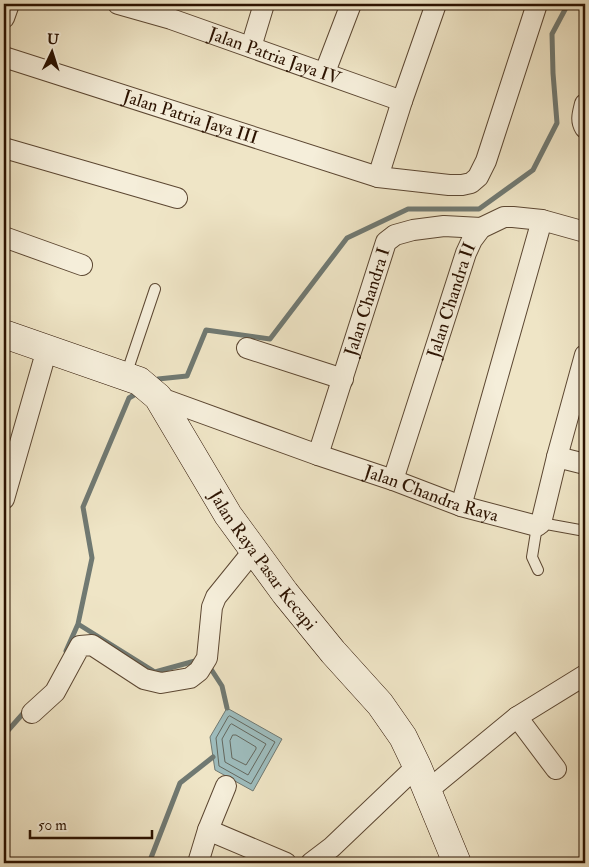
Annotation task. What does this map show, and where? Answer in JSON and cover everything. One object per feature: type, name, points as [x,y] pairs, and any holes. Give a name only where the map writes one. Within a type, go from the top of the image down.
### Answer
[{"type":"street","points":[[4,18],[9,4]]},
{"type":"street","name":"Jalan Patria Jaya IV","points":[[118,4],[173,11],[251,47],[402,101]]},
{"type":"street","points":[[251,47],[264,4]]},
{"type":"street","points":[[325,72],[351,4]]},
{"type":"street","points":[[378,177],[436,4]]},
{"type":"street","name":"Jalan Patria Jaya III","points":[[4,57],[378,177],[462,186],[471,183],[478,177],[486,161],[537,4]]},
{"type":"street","points":[[585,104],[582,123],[585,128]]},
{"type":"street","points":[[4,148],[177,198]]},
{"type":"street","name":"Jalan Chandra II","points":[[394,480],[466,253],[472,240],[481,228],[504,217],[513,217],[542,220],[585,232]]},
{"type":"street","points":[[461,506],[542,220]]},
{"type":"street","name":"Jalan Chandra I","points":[[318,455],[386,242],[395,235],[413,230],[444,226],[481,228]]},
{"type":"street","points":[[4,237],[82,265]]},
{"type":"street","points":[[4,334],[144,387]]},
{"type":"street","points":[[247,348],[343,379]]},
{"type":"street","points":[[4,499],[47,349]]},
{"type":"street","points":[[539,525],[557,457],[581,386],[585,356]]},
{"type":"street","name":"Jalan Chandra Raya","points":[[144,387],[318,455],[394,480],[461,506],[539,525]]},
{"type":"street","name":"Jalan Raya Pasar Kecapi","points":[[144,387],[228,515],[285,593],[333,652],[380,704],[403,737],[457,863]]},
{"type":"street","points":[[557,457],[585,464]]},
{"type":"street","points":[[32,713],[55,692],[80,646],[92,645],[144,680],[161,683],[190,678],[203,664],[212,607],[216,597],[254,550]]},
{"type":"street","points":[[427,791],[517,717],[585,676]]},
{"type":"street","points":[[517,717],[556,769]]},
{"type":"street","points":[[311,863],[332,846],[417,766]]},
{"type":"street","points":[[198,863],[208,830],[226,786]]},
{"type":"street","points":[[208,830],[286,863]]},
{"type":"lane","points":[[144,387],[155,289]]},
{"type":"lane","points":[[538,570],[532,556],[539,525],[585,531]]},
{"type":"water","points":[[227,708],[282,739],[253,791],[215,770],[210,737]]},
{"type":"waterway","points":[[152,383],[158,379],[187,376],[206,330],[270,339],[347,238],[408,209],[479,209],[533,170],[557,123],[552,34],[568,4]]},
{"type":"waterway","points":[[66,651],[78,624],[92,558],[83,507],[129,398],[139,392]]},
{"type":"waterway","points":[[78,624],[155,672],[195,661],[198,662]]},
{"type":"waterway","points":[[209,666],[222,686],[227,708]]},
{"type":"waterway","points":[[4,735],[27,709]]},
{"type":"waterway","points":[[149,863],[180,783],[213,757]]}]
